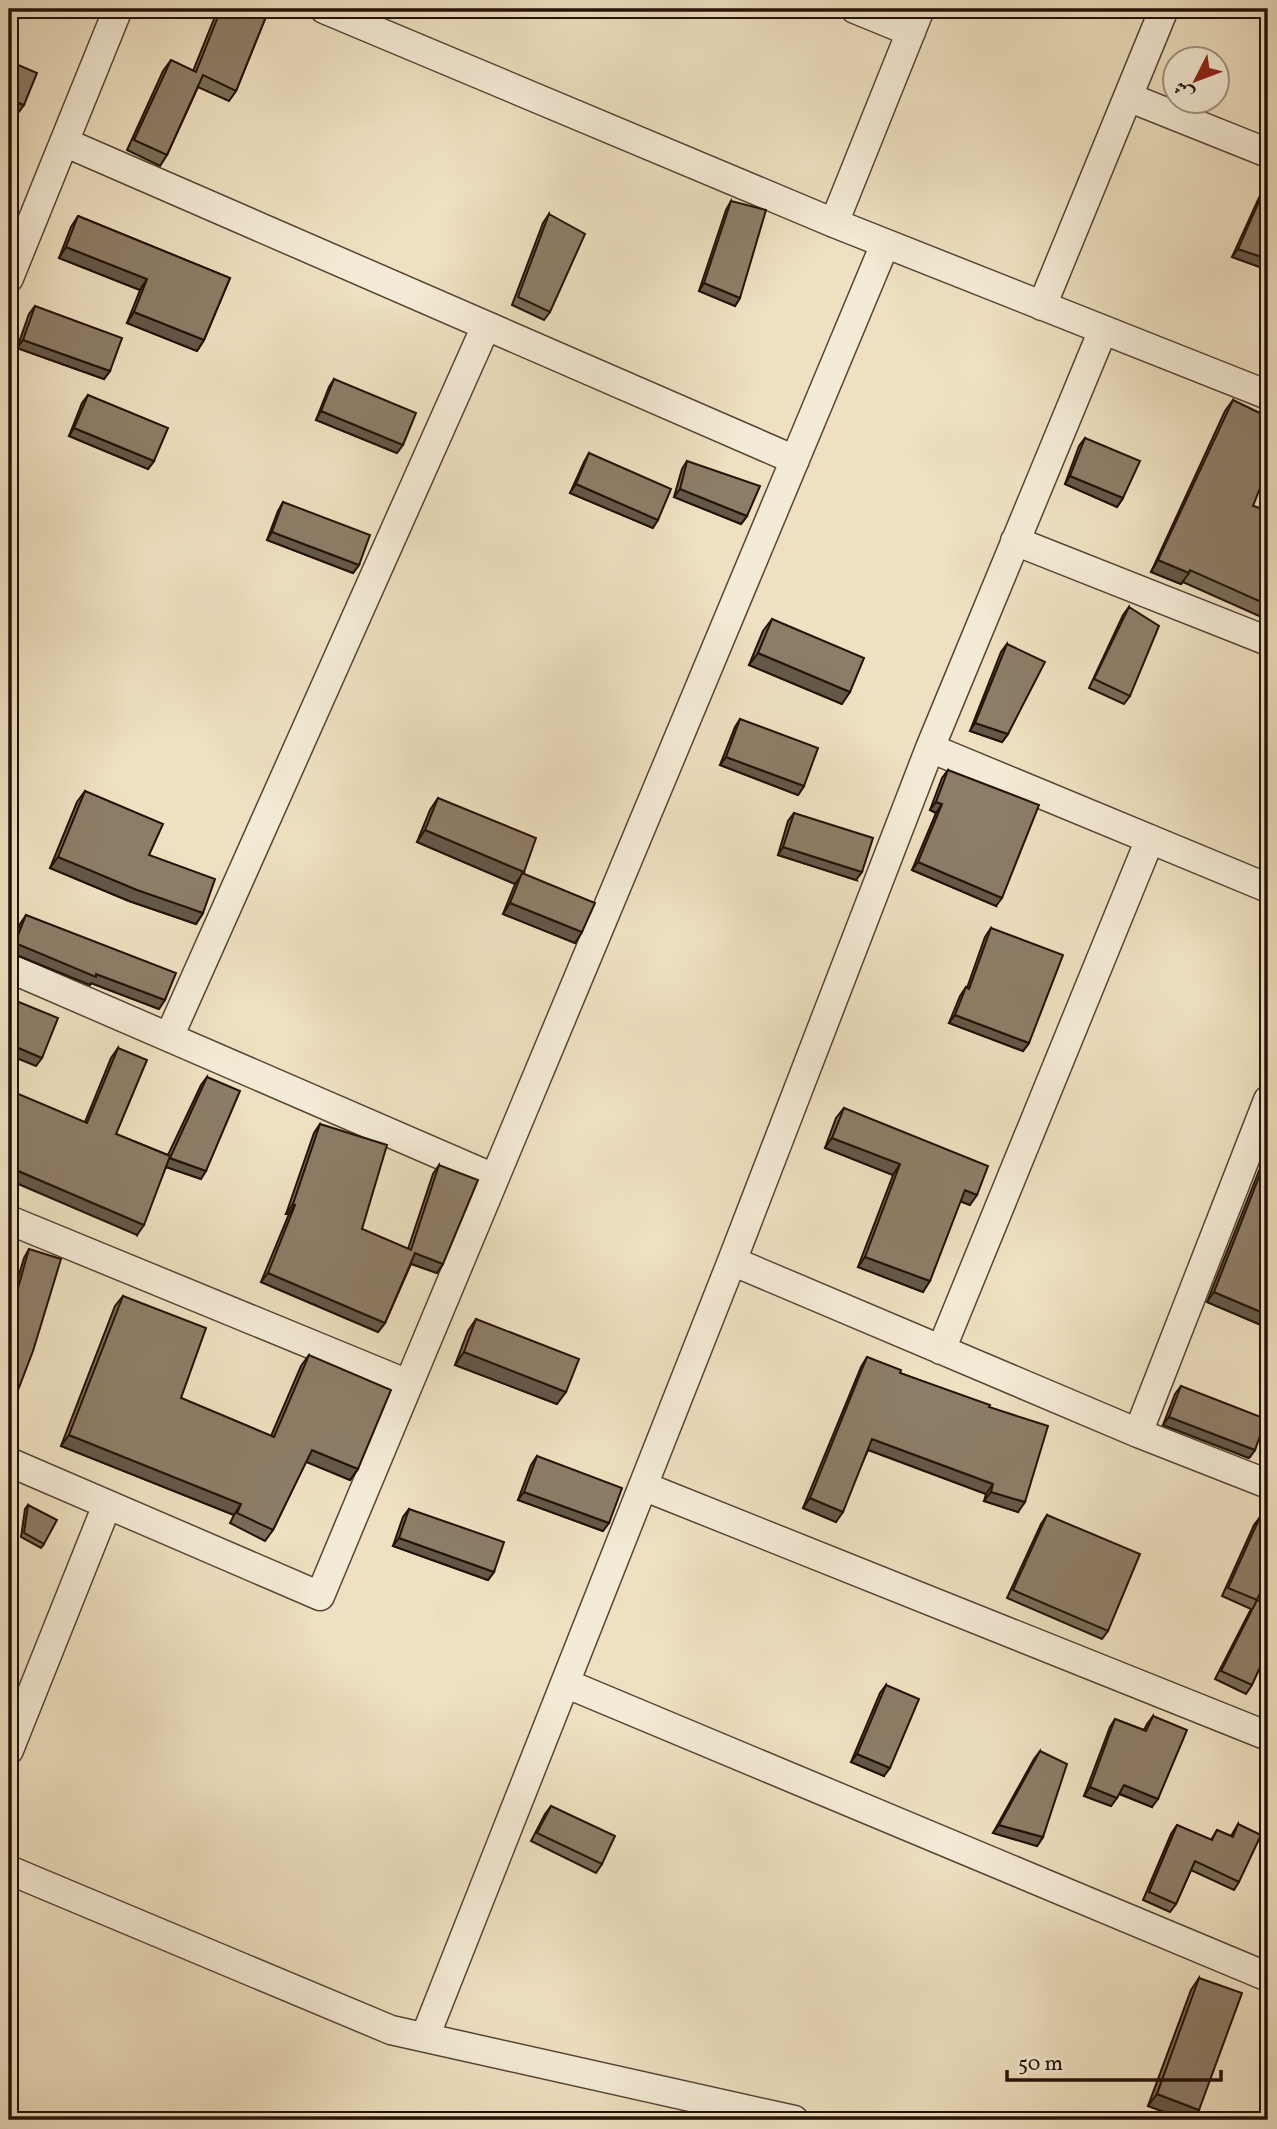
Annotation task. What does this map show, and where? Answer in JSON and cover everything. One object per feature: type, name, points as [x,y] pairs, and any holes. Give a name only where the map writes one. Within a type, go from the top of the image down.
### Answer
[{"type":"street","points":[[9,278],[118,9]]},
{"type":"street","points":[[324,9],[885,244],[1268,395]]},
{"type":"street","points":[[834,223],[916,20],[855,9]]},
{"type":"street","points":[[1042,306],[1164,9]]},
{"type":"street","points":[[1128,97],[1268,153]]},
{"type":"street","points":[[64,142],[795,460]]},
{"type":"street","points":[[9,1462],[320,1596],[885,244]]},
{"type":"street","points":[[169,1037],[486,326]]},
{"type":"street","points":[[425,2037],[732,1261],[930,748],[1103,330]]},
{"type":"street","points":[[1016,541],[1268,641]]},
{"type":"street","points":[[930,748],[1268,888]]},
{"type":"street","points":[[942,1350],[1150,839]]},
{"type":"street","points":[[9,968],[494,1178]]},
{"type":"street","points":[[1138,1433],[1268,1100]]},
{"type":"street","points":[[9,1220],[408,1384]]},
{"type":"street","points":[[732,1261],[1138,1433],[1268,1484]]},
{"type":"street","points":[[643,1486],[1268,1736]]},
{"type":"street","points":[[9,1750],[107,1505]]},
{"type":"street","points":[[565,1683],[1268,1977]]},
{"type":"street","points":[[9,1870],[391,2029],[794,2120]]},
{"type":"building","points":[[221,9],[269,9],[236,91],[203,75],[167,155],[134,140],[171,60],[196,72]]},
{"type":"building","points":[[9,61],[37,73],[24,105],[9,99]]},
{"type":"building","points":[[1268,181],[1268,259],[1238,249]]},
{"type":"building","points":[[731,201],[766,210],[740,298],[704,283]]},
{"type":"building","points":[[549,214],[585,234],[550,312],[518,297]]},
{"type":"building","points":[[78,216],[230,278],[204,340],[134,312],[147,279],[66,247]]},
{"type":"building","points":[[35,306],[122,338],[110,371],[23,340]]},
{"type":"building","points":[[334,379],[416,413],[403,445],[321,411]]},
{"type":"building","points":[[88,395],[168,428],[154,461],[74,428]]},
{"type":"building","points":[[1233,400],[1268,417],[1268,468],[1253,506],[1268,511],[1268,605],[1190,570],[1189,573],[1158,560]]},
{"type":"building","points":[[1085,438],[1140,461],[1123,498],[1070,476]]},
{"type":"building","points":[[589,453],[671,489],[658,520],[576,484]]},
{"type":"building","points":[[687,461],[760,486],[747,516],[680,489]]},
{"type":"building","points":[[283,502],[370,535],[359,565],[272,532]]},
{"type":"building","points":[[1129,607],[1159,626],[1130,696],[1094,679]]},
{"type":"building","points":[[772,619],[864,658],[850,692],[758,653]]},
{"type":"building","points":[[1007,644],[1045,662],[1008,734],[975,723]]},
{"type":"building","points":[[740,719],[818,748],[804,786],[726,757]]},
{"type":"building","points":[[948,770],[1039,805],[1002,898],[918,862],[942,804],[936,802]]},
{"type":"building","points":[[85,791],[163,824],[149,855],[215,879],[203,913],[137,890],[58,857]]},
{"type":"building","points":[[438,798],[536,838],[524,872],[425,830]]},
{"type":"building","points":[[794,813],[873,838],[862,872],[783,847]]},
{"type":"building","points":[[522,873],[595,903],[582,932],[510,903]]},
{"type":"building","points":[[26,915],[176,973],[165,1000],[96,974],[96,977],[15,943]]},
{"type":"building","points":[[991,928],[1063,955],[1029,1043],[955,1015],[966,987],[969,989]]},
{"type":"building","points":[[9,998],[58,1018],[42,1058],[9,1044]]},
{"type":"building","points":[[118,1048],[147,1060],[116,1134],[170,1156],[144,1225],[9,1167],[9,1090],[87,1123]]},
{"type":"building","points":[[207,1077],[240,1091],[206,1171],[170,1158]]},
{"type":"building","points":[[844,1108],[988,1166],[977,1195],[965,1190],[930,1281],[865,1257],[900,1164],[832,1138]]},
{"type":"building","points":[[320,1124],[387,1145],[362,1229],[411,1250],[439,1165],[478,1180],[443,1264],[415,1253],[385,1323],[268,1273],[295,1205],[293,1204]]},
{"type":"building","points":[[1268,1154],[1268,1315],[1214,1292]]},
{"type":"building","points":[[29,1249],[61,1259],[33,1351],[9,1411],[9,1320]]},
{"type":"building","points":[[123,1296],[206,1328],[181,1398],[274,1437],[309,1355],[391,1390],[358,1469],[312,1450],[273,1530],[237,1513],[241,1504],[69,1435]]},
{"type":"building","points":[[476,1319],[579,1359],[566,1392],[464,1352]]},
{"type":"building","points":[[867,1357],[901,1370],[900,1373],[990,1405],[989,1407],[1048,1426],[1025,1502],[991,1492],[993,1484],[872,1439],[843,1512],[810,1498]]},
{"type":"building","points":[[1181,1386],[1266,1419],[1255,1450],[1169,1417]]},
{"type":"building","points":[[537,1456],[622,1488],[609,1523],[524,1492]]},
{"type":"building","points":[[28,1505],[57,1520],[44,1544],[24,1533]]},
{"type":"building","points":[[409,1509],[504,1542],[494,1572],[399,1538]]},
{"type":"building","points":[[1047,1515],[1140,1554],[1108,1631],[1013,1590]]},
{"type":"building","points":[[1260,1517],[1268,1521],[1268,1575],[1257,1600],[1228,1588]]},
{"type":"building","points":[[1257,1600],[1268,1605],[1268,1650],[1252,1685],[1221,1671]]},
{"type":"building","points":[[886,1685],[919,1699],[890,1768],[857,1754]]},
{"type":"building","points":[[1153,1716],[1187,1730],[1158,1799],[1124,1785],[1117,1798],[1090,1787],[1115,1719],[1146,1731]]},
{"type":"building","points":[[1040,1751],[1067,1764],[1043,1837],[999,1825]]},
{"type":"building","points":[[551,1806],[615,1836],[602,1864],[537,1833]]},
{"type":"building","points":[[1238,1824],[1261,1835],[1239,1882],[1195,1861],[1176,1904],[1149,1892],[1177,1825],[1212,1840],[1217,1830],[1233,1837]]},
{"type":"building","points":[[1199,1978],[1242,1993],[1199,2110],[1157,2094]]}]
